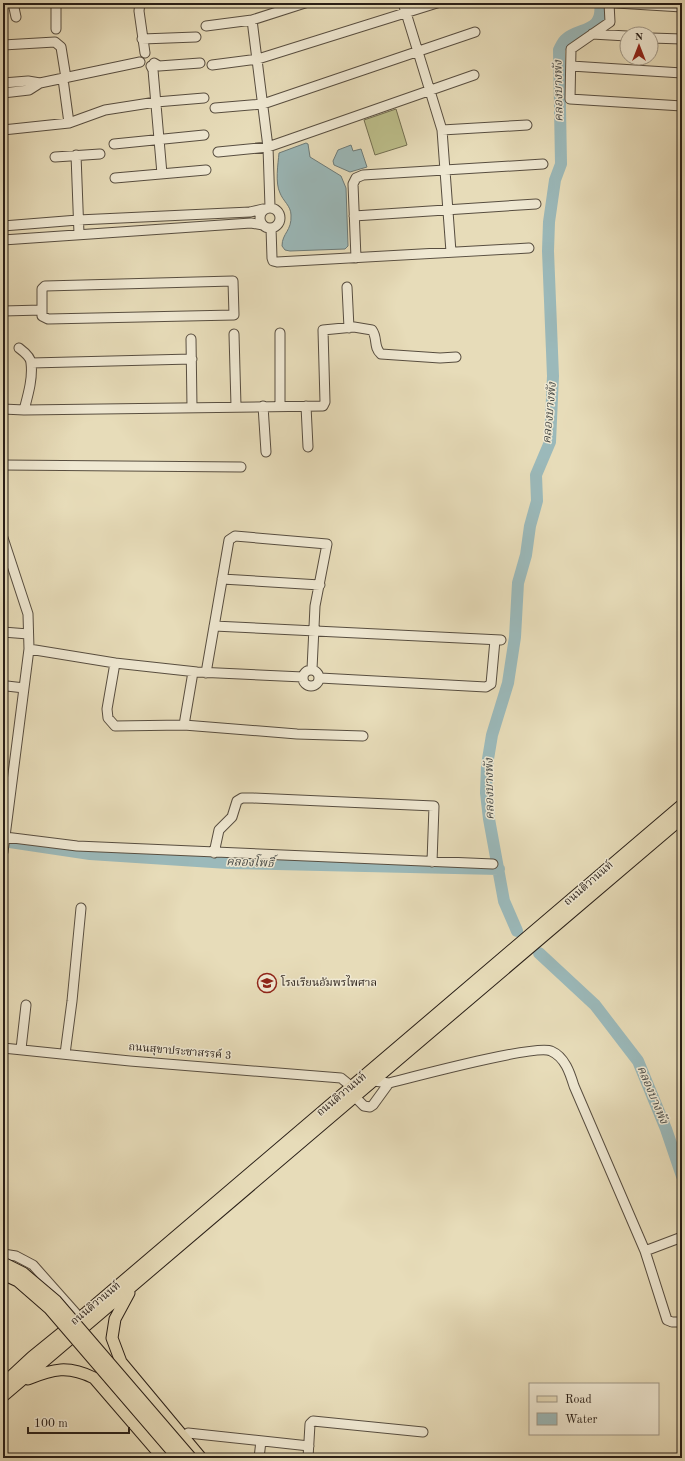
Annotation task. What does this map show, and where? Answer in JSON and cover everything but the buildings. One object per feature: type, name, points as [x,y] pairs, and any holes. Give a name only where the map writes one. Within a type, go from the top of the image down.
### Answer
[{"type":"main road","name":"ถนนติวานนท์","points":[[3,1396],[133,1286],[682,805]]},
{"type":"main road","name":"ถนนติวานนท์","points":[[3,1384],[32,1356],[353,1092],[374,1080],[682,818]]},
{"type":"main road","points":[[3,1263],[23,1273],[56,1301],[191,1458]]},
{"type":"main road","points":[[3,1274],[18,1281],[49,1308],[178,1458]]},
{"type":"main road","points":[[133,1286],[115,1318],[112,1338],[121,1362],[201,1458]]},
{"type":"main road","points":[[3,1374],[32,1356]]},
{"type":"main road","points":[[94,1378],[94,1372],[100,1362],[110,1360],[125,1367]]},
{"type":"main road","points":[[20,1382],[51,1370],[67,1369],[84,1373],[94,1378],[163,1458]]},
{"type":"street","points":[[13,3],[16,17]]},
{"type":"street","points":[[56,3],[56,29]]},
{"type":"street","points":[[140,3],[142,39],[145,53]]},
{"type":"street","points":[[206,26],[252,20],[305,3]]},
{"type":"street","points":[[403,3],[442,130],[451,252]]},
{"type":"street","points":[[212,65],[258,59],[437,3]]},
{"type":"street","points":[[609,3],[610,22],[571,48],[570,99],[682,106]]},
{"type":"street","points":[[616,3],[682,7]]},
{"type":"street","points":[[252,20],[268,147],[266,208],[260,216],[267,227],[273,261],[356,258],[529,248]]},
{"type":"street","points":[[214,108],[263,104],[475,32]]},
{"type":"street","points":[[592,34],[619,36]]},
{"type":"street","points":[[142,39],[196,37]]},
{"type":"street","points":[[659,39],[682,40]]},
{"type":"street","points":[[3,45],[55,42],[61,46],[69,122]]},
{"type":"street","points":[[140,62],[140,57],[145,53]]},
{"type":"street","points":[[145,53],[153,56],[152,65],[160,138],[162,174]]},
{"type":"street","points":[[3,83],[28,81],[40,83],[140,62]]},
{"type":"street","points":[[140,62],[144,66],[200,63]]},
{"type":"street","points":[[571,66],[682,73]]},
{"type":"street","points":[[218,152],[268,147],[474,75]]},
{"type":"street","points":[[28,81],[29,90]]},
{"type":"street","points":[[3,93],[29,90],[40,83]]},
{"type":"street","points":[[3,130],[69,122],[105,110],[156,102],[204,98]]},
{"type":"street","points":[[442,130],[527,125]]},
{"type":"street","points":[[114,144],[160,138],[204,135]]},
{"type":"street","points":[[55,157],[100,154]]},
{"type":"street","points":[[76,155],[79,234]]},
{"type":"street","points":[[356,258],[353,184],[356,178],[363,174],[543,164]]},
{"type":"street","points":[[115,178],[206,170]]},
{"type":"street","points":[[354,216],[536,204]]},
{"type":"street","points":[[3,226],[78,220],[250,212],[266,208],[279,212],[280,219],[277,225],[267,227],[251,224],[3,240]]},
{"type":"street","points":[[16,225],[18,238]]},
{"type":"street","points":[[234,281],[234,315],[46,319],[43,316],[42,310],[42,289],[45,286],[234,281]]},
{"type":"street","points":[[347,287],[349,328]]},
{"type":"street","points":[[3,311],[42,310]]},
{"type":"street","points":[[3,409],[323,406],[323,330],[349,328],[372,330],[375,333],[376,348],[382,354],[440,358],[456,357]]},
{"type":"street","points":[[280,333],[280,406]]},
{"type":"street","points":[[234,334],[236,406]]},
{"type":"street","points":[[191,339],[192,407]]},
{"type":"street","points":[[19,348],[26,354],[31,363],[30,389],[24,410]]},
{"type":"street","points":[[31,363],[192,359]]},
{"type":"street","points":[[263,406],[266,452]]},
{"type":"street","points":[[306,406],[308,447]]},
{"type":"street","points":[[3,465],[241,467]]},
{"type":"street","points":[[206,673],[229,540],[235,536],[327,544],[315,606],[312,669]]},
{"type":"street","points":[[3,538],[28,614],[29,649],[4,843],[493,864]]},
{"type":"street","points":[[222,579],[320,585]]},
{"type":"street","points":[[214,626],[314,629],[498,640],[491,684],[486,687],[320,678]]},
{"type":"street","points":[[3,632],[28,634]]},
{"type":"street","points":[[29,649],[115,663],[193,672],[303,677]]},
{"type":"street","points":[[115,663],[107,709],[108,718],[115,726],[184,725],[297,734],[363,736]]},
{"type":"street","points":[[312,669],[318,672],[320,678],[317,684],[311,686],[305,683],[303,677],[306,671],[312,669]]},
{"type":"street","points":[[184,725],[193,672]]},
{"type":"street","points":[[7,686],[24,688]]},
{"type":"street","points":[[214,853],[219,830],[232,817],[237,801],[242,798],[253,798],[434,806],[432,862]]},
{"type":"street","points":[[65,1054],[81,908]]},
{"type":"street","points":[[21,1049],[26,1005]]},
{"type":"street","name":"ถนนสุขาประชาสรรค์ 3","points":[[3,1048],[341,1078],[364,1106],[370,1107],[389,1083]]},
{"type":"street","points":[[374,1080],[389,1083],[512,1054],[545,1050],[556,1054],[569,1071],[645,1251],[667,1320],[672,1322],[682,1322]]},
{"type":"street","points":[[645,1251],[682,1237]]},
{"type":"street","points":[[3,1254],[16,1256],[33,1265],[80,1318]]},
{"type":"street","points":[[308,1458],[310,1424],[313,1421],[423,1432]]},
{"type":"street","points":[[183,1436],[188,1433],[309,1446]]},
{"type":"street","points":[[259,1458],[261,1441]]},
{"type":"green space","points":[[396,109],[407,145],[375,155],[364,120]]},
{"type":"water","points":[[306,143],[308,144],[310,157],[341,176],[346,188],[348,246],[345,249],[290,251],[285,250],[282,246],[282,242],[290,225],[291,212],[278,189],[277,173],[279,153]]},
{"type":"water","points":[[351,145],[353,151],[361,149],[367,167],[350,172],[334,165],[333,161],[338,150]]},
{"type":"waterway","name":"คลองบางพัง","points":[[517,931],[504,901],[489,819],[486,793],[487,765],[492,735],[508,683],[515,637],[518,583],[526,555],[530,526],[537,501],[536,475],[550,442],[553,376],[548,251],[549,222],[555,180],[561,164],[559,50],[566,39],[590,28],[595,24],[600,13],[600,3]]},
{"type":"waterway","name":"คลองโพธิ์","points":[[3,841],[90,854],[228,863],[499,869]]},
{"type":"waterway","name":"คลองบางพัง","points":[[539,953],[595,1005],[638,1061],[666,1129],[682,1176]]},
{"type":"place","name":"โรงเรียนอัมพรไพศาล","points":[[267,983]]}]
